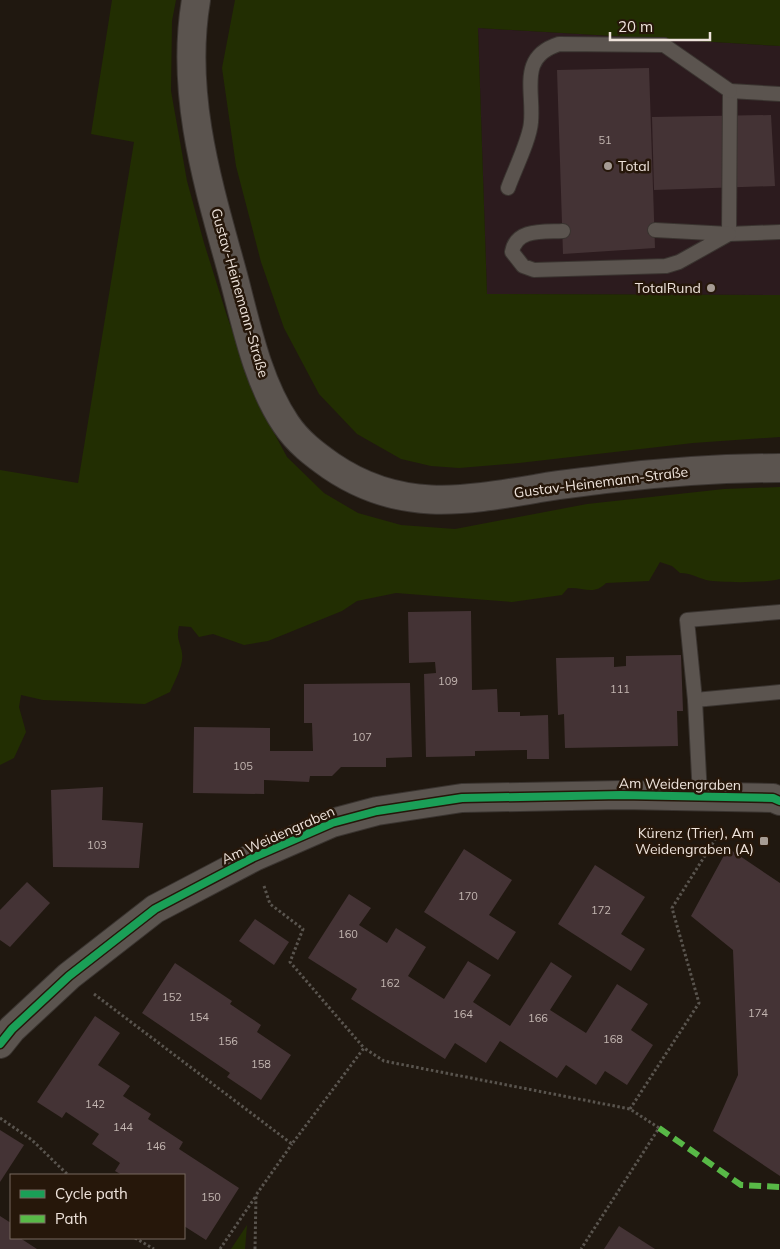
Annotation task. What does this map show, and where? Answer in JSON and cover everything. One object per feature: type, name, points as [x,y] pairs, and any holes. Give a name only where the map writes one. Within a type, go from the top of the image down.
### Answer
[{"type":"main road","name":"Gustav-Heinemann-Straße","points":[[196,0],[191,44],[192,82],[194,115],[205,172],[247,328],[261,371],[286,423],[309,450],[340,473],[361,483],[402,497],[421,500],[480,498],[543,488],[694,470],[780,468]]},
{"type":"main road","name":"Am Weidengraben","points":[[0,1044],[12,1029],[69,976],[155,909],[254,857],[332,823],[422,803],[506,796],[778,798]]},
{"type":"lane","points":[[508,188],[531,124],[530,75],[536,58],[545,49],[559,44],[664,45],[730,91],[780,94]]},
{"type":"lane","points":[[729,234],[730,91]]},
{"type":"lane","points":[[655,230],[729,234],[780,232]]},
{"type":"lane","points":[[563,231],[524,234],[514,244],[512,252],[523,266],[534,270],[666,266],[679,262],[729,234]]},
{"type":"lane","points":[[710,796],[695,700],[687,620],[780,612]]},
{"type":"lane","points":[[695,700],[780,692]]},
{"type":"path","points":[[630,1108],[699,1003],[672,908],[718,835],[710,796]]},
{"type":"path","points":[[254,857],[270,904],[303,929],[290,962],[364,1048],[384,1061],[630,1108],[659,1128],[581,1249]]},
{"type":"path","points":[[69,976],[292,1144]]},
{"type":"path","points":[[220,1249],[292,1144],[364,1048]]},
{"type":"path","points":[[0,1118],[32,1140],[67,1174]]},
{"type":"path","points":[[255,1249],[256,1195]]},
{"type":"path","points":[[137,1239],[154,1249]]},
{"type":"shaded area","points":[[478,28],[780,46],[780,295],[487,294]]},
{"type":"green space","points":[[112,0],[176,0],[172,21],[171,91],[187,181],[204,243],[227,316],[259,405],[287,457],[324,493],[358,513],[401,525],[455,529],[587,504],[724,489],[780,487],[780,579],[754,582],[713,581],[680,573],[672,566],[660,562],[649,581],[606,583],[592,590],[568,588],[562,595],[512,602],[396,593],[357,601],[342,611],[268,641],[244,645],[213,634],[199,637],[191,627],[179,626],[178,638],[182,662],[170,692],[145,704],[43,700],[21,695],[19,707],[26,732],[14,758],[0,765],[0,470],[78,483],[134,142],[91,134]]},
{"type":"green space","points":[[235,0],[780,0],[780,46],[478,28],[487,294],[780,295],[780,437],[693,443],[459,468],[431,466],[401,459],[357,434],[319,394],[284,328],[261,262],[236,166],[222,68]]},
{"type":"green space","points":[[247,1225],[245,1249],[231,1249]]},
{"type":"building","points":[[649,68],[655,248],[563,254],[557,70]]},
{"type":"building","points":[[771,115],[775,186],[654,190],[652,117]]},
{"type":"building","points":[[471,611],[472,690],[497,689],[498,712],[520,712],[520,716],[548,715],[549,759],[527,759],[527,750],[475,751],[475,756],[426,757],[424,674],[436,673],[435,662],[409,663],[408,612]]},
{"type":"building","points":[[681,655],[683,711],[677,711],[678,746],[565,748],[564,714],[558,715],[556,658],[614,657],[614,667],[626,666],[626,656]]},
{"type":"building","points":[[410,683],[412,757],[386,758],[386,767],[341,767],[332,776],[310,776],[309,782],[264,780],[264,794],[193,793],[194,727],[270,728],[270,751],[313,751],[312,723],[304,723],[304,684]]},
{"type":"building","points":[[103,787],[102,820],[143,823],[139,868],[53,867],[51,790]]},
{"type":"building","points":[[728,848],[780,883],[780,1176],[713,1131],[738,1075],[733,950],[691,916]]},
{"type":"building","points":[[464,849],[512,880],[489,915],[516,932],[498,960],[424,912]]},
{"type":"building","points":[[595,865],[645,897],[621,934],[645,949],[631,971],[558,924]]},
{"type":"building","points":[[27,882],[50,903],[10,947],[0,940],[0,910]]},
{"type":"building","points":[[349,894],[371,908],[359,925],[387,943],[396,928],[426,947],[408,976],[444,999],[468,961],[491,975],[473,1002],[510,1026],[551,962],[572,976],[550,1010],[586,1033],[617,984],[648,1004],[631,1030],[653,1045],[627,1085],[605,1071],[596,1085],[566,1065],[557,1078],[500,1041],[486,1063],[455,1043],[445,1059],[351,999],[357,989],[308,958]]},
{"type":"building","points":[[255,919],[289,942],[274,965],[239,941]]},
{"type":"building","points":[[175,963],[232,1001],[230,1004],[261,1025],[257,1032],[291,1055],[261,1100],[227,1077],[230,1073],[142,1013]]},
{"type":"building","points":[[95,1016],[120,1033],[98,1065],[130,1086],[123,1096],[151,1114],[148,1119],[183,1142],[179,1149],[239,1188],[206,1240],[185,1227],[185,1174],[120,1174],[115,1171],[120,1163],[92,1144],[99,1134],[66,1112],[62,1118],[37,1102]]},
{"type":"building","points":[[0,1130],[24,1145],[0,1182]]},
{"type":"building","points":[[0,1216],[10,1222],[10,1239],[22,1239],[37,1249],[0,1249]]},
{"type":"building","points":[[619,1226],[655,1249],[604,1249]]},
{"type":"marked path","points":[[659,1128],[741,1185],[780,1187]]},
{"type":"cycle path","points":[[0,1044],[12,1029],[69,976],[155,909],[254,857],[332,823],[377,811],[462,798],[621,795],[773,798],[780,801]]},
{"type":"place","name":"Total","points":[[608,166]]},
{"type":"place","name":"TotalRund","points":[[711,288]]},
{"type":"place","name":"Kürenz (Trier), Am Weidengraben (A)","points":[[764,841]]}]
